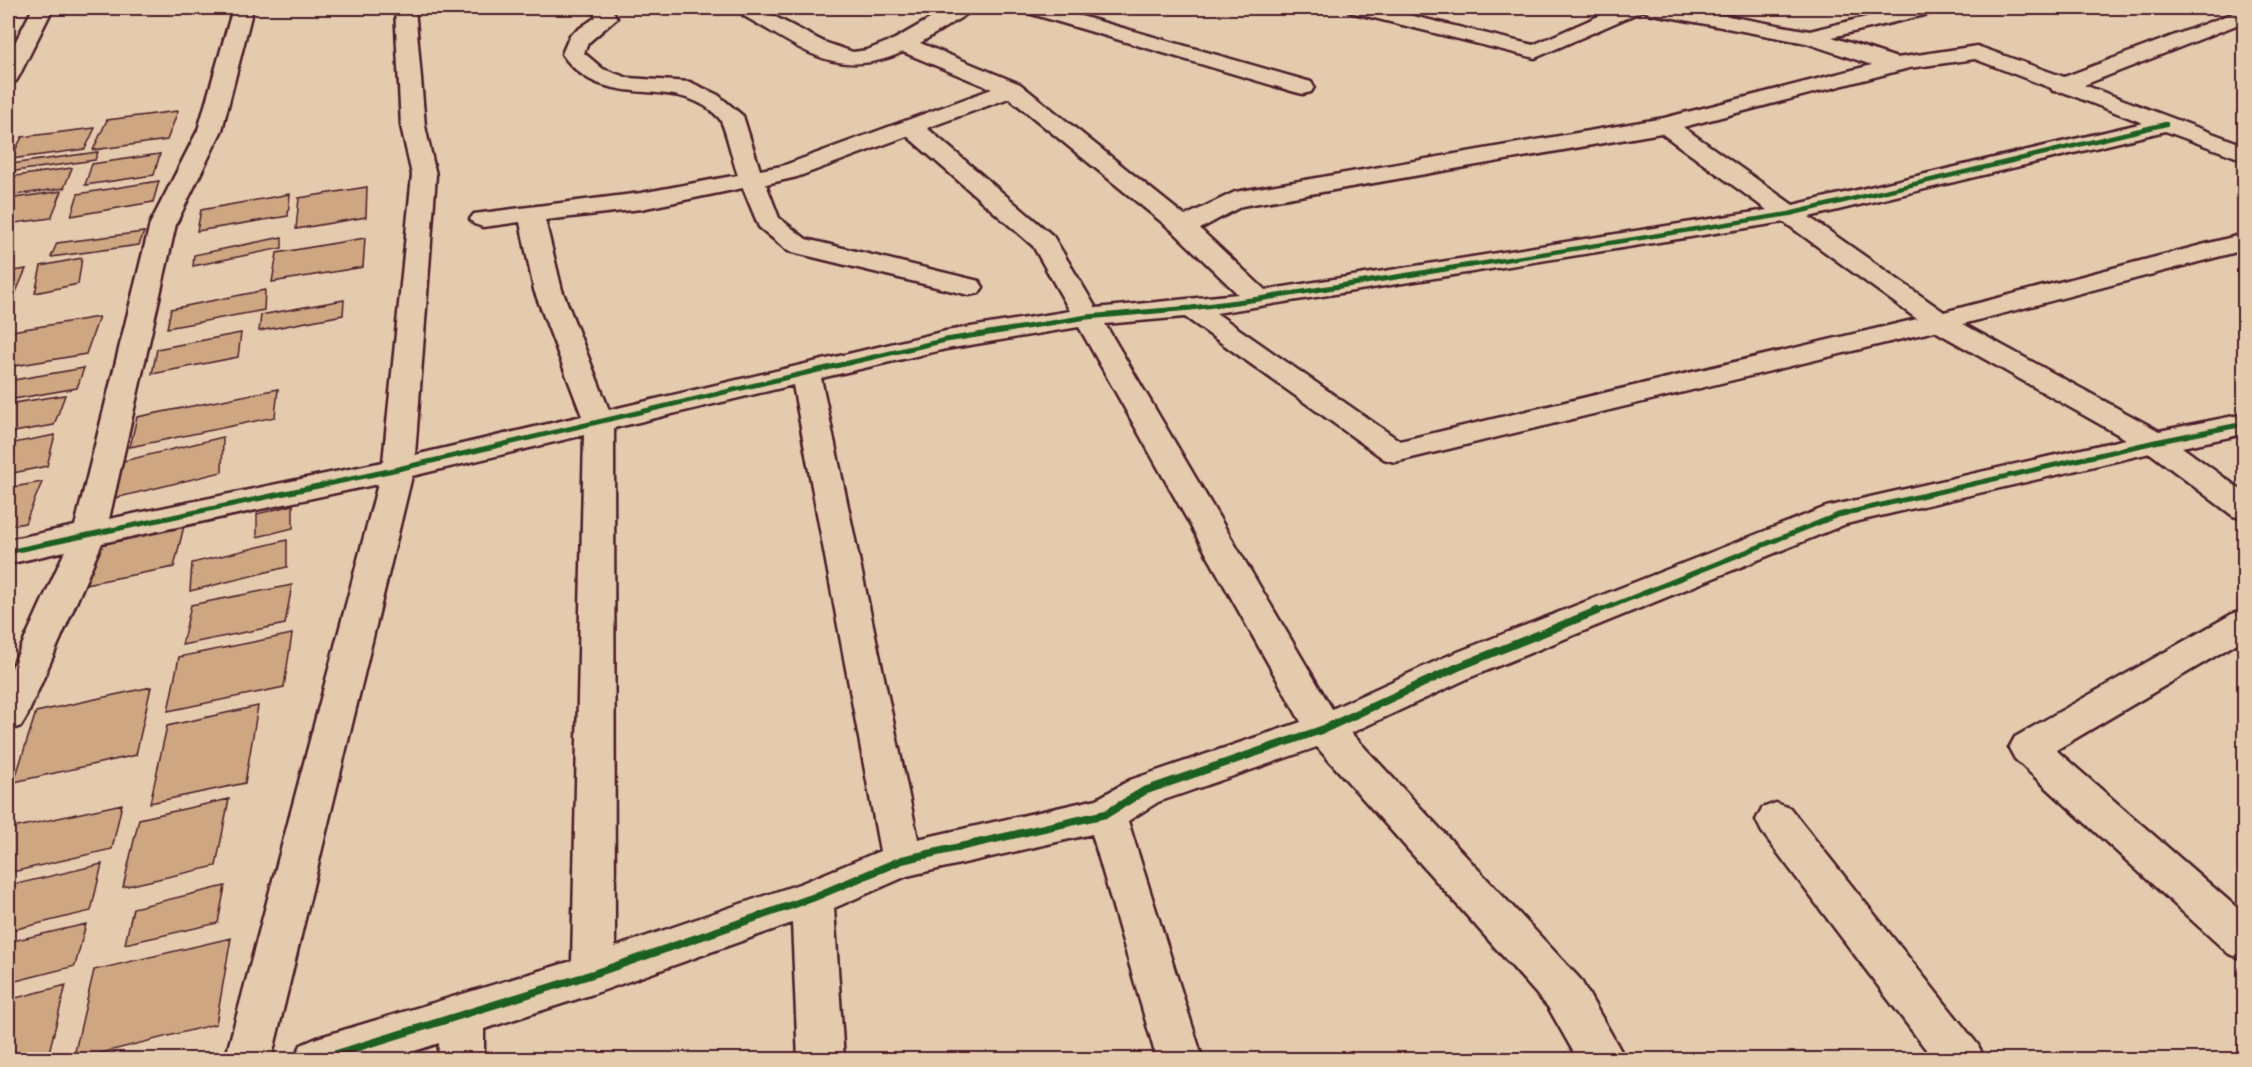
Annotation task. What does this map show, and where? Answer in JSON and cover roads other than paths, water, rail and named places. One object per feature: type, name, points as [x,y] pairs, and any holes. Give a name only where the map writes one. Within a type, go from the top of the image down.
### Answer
[{"type":"street","points":[[8,76],[43,8]]},
{"type":"street","points":[[8,716],[89,535],[163,224],[210,130],[243,8]]},
{"type":"street","points":[[248,1059],[398,469],[424,175],[412,126],[405,8]]},
{"type":"street","points":[[601,8],[607,18],[578,40],[573,54],[595,74],[625,85],[690,89],[710,100],[730,116],[768,222],[797,245],[969,287]]},
{"type":"street","points":[[751,12],[838,56],[859,58],[880,54],[903,44],[963,8]]},
{"type":"street","points":[[1032,8],[1303,87]]},
{"type":"street","points":[[1357,8],[1535,52],[1633,8]]},
{"type":"street","points":[[1653,8],[1810,37],[1895,66]]},
{"type":"street","points":[[1810,37],[1880,18],[1930,8]]},
{"type":"street","points":[[2061,86],[2244,15]]},
{"type":"street","points":[[903,44],[1012,89],[1183,227],[1259,299]]},
{"type":"street","points":[[1183,227],[1235,200],[1665,125],[1895,66],[1977,52],[2061,86],[2244,153]]},
{"type":"street","points":[[483,219],[641,201],[788,172],[1012,89]]},
{"type":"street","points":[[8,552],[398,469],[806,375],[946,340],[1087,317],[1191,308],[1259,299],[1789,214],[2166,124]]},
{"type":"street","points":[[1665,125],[1939,322],[2155,442],[2244,508]]},
{"type":"street","points":[[911,127],[968,173],[1044,242],[1323,729],[1564,993],[1603,1059]]},
{"type":"street","points":[[531,214],[548,290],[599,422],[593,974]]},
{"type":"street","points":[[1191,308],[1395,452],[1939,322],[2244,242]]},
{"type":"street","points":[[806,375],[902,860]]},
{"type":"street","points":[[317,1059],[593,974],[812,898],[902,860],[1106,814],[1144,790],[1323,729],[1458,667],[1838,515],[2155,442],[2244,424]]},
{"type":"street","points":[[2244,622],[2028,748],[2244,940]]},
{"type":"street","points":[[1106,814],[1180,1059]]},
{"type":"street","points":[[1776,820],[1962,1059]]},
{"type":"street","points":[[812,898],[821,1059]]},
{"type":"street","points":[[461,1059],[462,1016]]}]
